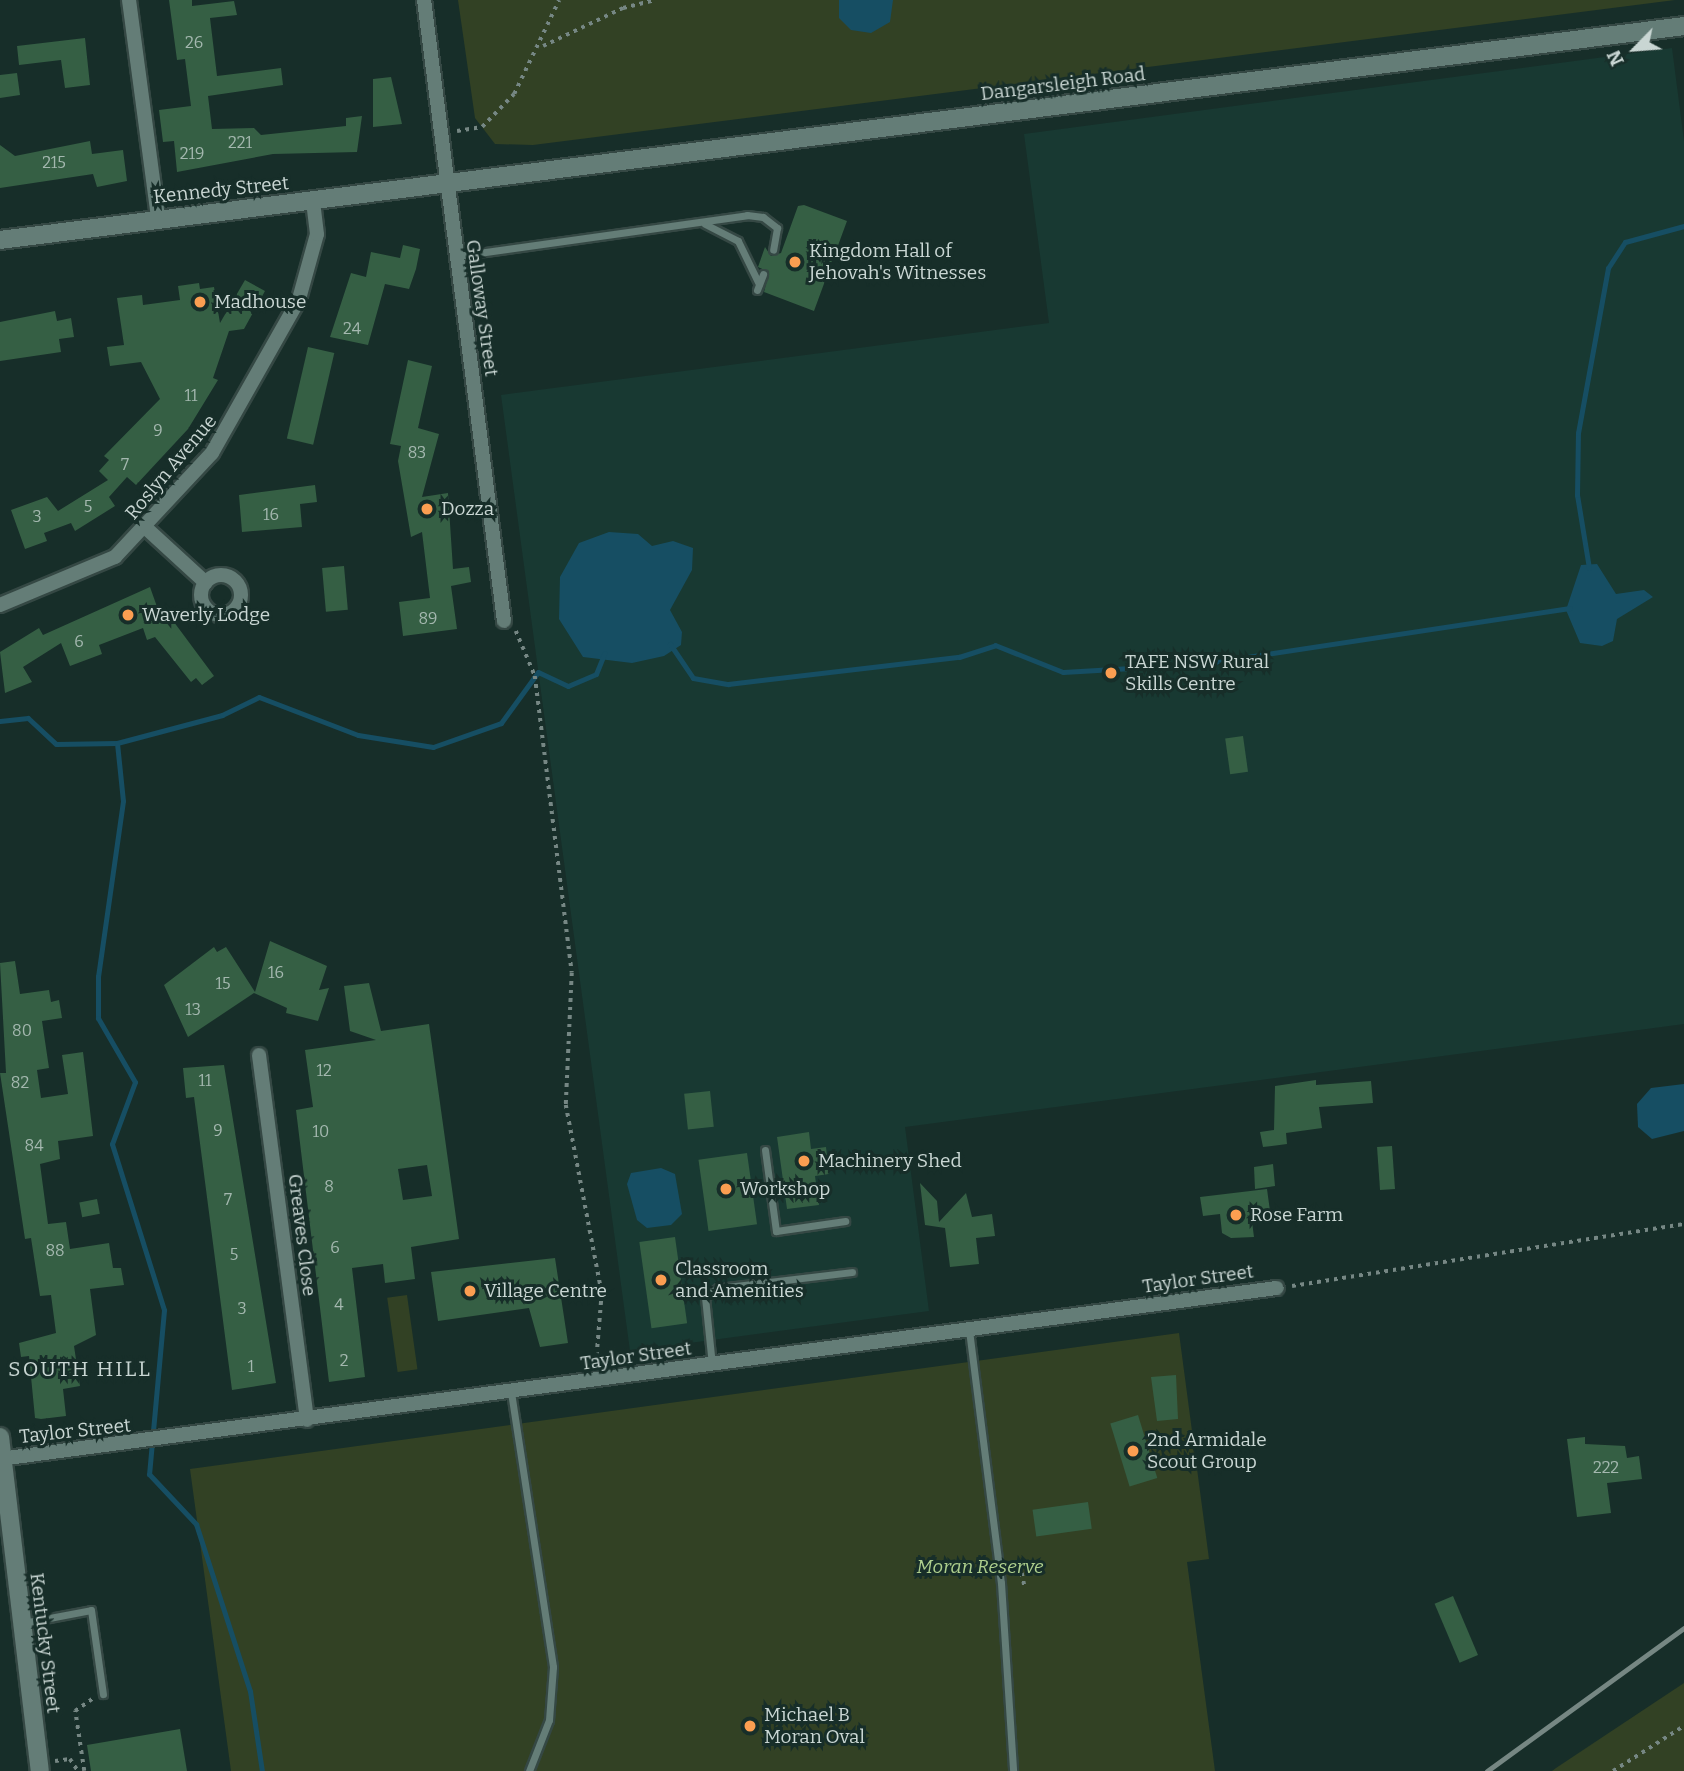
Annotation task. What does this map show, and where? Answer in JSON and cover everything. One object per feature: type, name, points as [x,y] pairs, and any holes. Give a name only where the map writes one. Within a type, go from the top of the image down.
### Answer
[{"type":"street","points":[[129,0],[158,217]]},
{"type":"street","name":"Galloway Street","points":[[424,0],[504,621]]},
{"type":"street","name":"Dangarsleigh Road","points":[[447,184],[1684,26]]},
{"type":"street","name":"Kennedy Street","points":[[0,240],[158,217],[447,184]]},
{"type":"street","name":"Roslyn Avenue","points":[[0,605],[116,557],[146,528],[226,434],[299,299],[317,234],[313,201]]},
{"type":"street","points":[[146,528],[206,583]]},
{"type":"street","name":"Greaves Close","points":[[259,1055],[307,1420]]},
{"type":"street","name":"Taylor Street","points":[[1,1459],[141,1444],[1277,1288]]},
{"type":"street","name":"Kentucky Street","points":[[0,1437],[19,1624],[40,1771]]},
{"type":"lane","points":[[456,256],[763,217],[776,228],[773,250]]},
{"type":"lane","points":[[701,223],[738,241],[758,287],[763,274]]},
{"type":"lane","points":[[765,1150],[776,1231],[845,1221]]},
{"type":"lane","points":[[712,1365],[705,1297],[718,1288],[852,1272]]},
{"type":"lane","points":[[969,1329],[999,1569],[1013,1771]]},
{"type":"lane","points":[[511,1392],[553,1667],[550,1720],[529,1771]]},
{"type":"lane","points":[[19,1624],[90,1610],[103,1694]]},
{"type":"path","points":[[458,131],[490,119],[514,94],[541,47],[559,0]]},
{"type":"path","points":[[541,47],[623,8],[654,0]]},
{"type":"path","points":[[504,621],[517,632],[535,676],[559,863],[572,973],[566,1105],[602,1293],[595,1373]]},
{"type":"path","points":[[1277,1288],[1684,1224]]},
{"type":"path","points":[[999,1569],[1022,1573],[1025,1588]]},
{"type":"path","points":[[82,1704],[75,1711],[84,1771]]},
{"type":"path","points":[[1613,1771],[1684,1726]]},
{"type":"path","points":[[58,1761],[70,1759],[78,1771]]},
{"type":"shaded area","name":"TAFE NSW Rural Skills Centre","points":[[1672,48],[1684,141],[1684,1024],[905,1127],[929,1311],[630,1351],[501,395],[1049,323],[1024,134]]},
{"type":"green space","points":[[458,0],[1675,0],[533,145],[495,144],[475,118]]},
{"type":"green space","points":[[407,1295],[417,1369],[398,1372],[387,1298]]},
{"type":"green space","name":"Moran Reserve","points":[[1179,1333],[1209,1559],[1187,1562],[1215,1771],[231,1771],[190,1469]]},
{"type":"green space","points":[[1684,1683],[1684,1771],[1552,1771],[1556,1768]]},
{"type":"water","points":[[839,0],[893,0],[890,22],[871,33],[851,30],[839,18]]},
{"type":"water","points":[[609,532],[638,534],[652,546],[673,541],[693,548],[692,570],[670,610],[682,632],[681,645],[664,656],[632,663],[583,657],[559,619],[560,577],[579,543]]},
{"type":"water","points":[[1597,564],[1616,594],[1644,590],[1653,597],[1617,619],[1613,641],[1602,646],[1580,643],[1566,610],[1581,565]]},
{"type":"water","points":[[1684,1084],[1684,1131],[1652,1139],[1638,1127],[1637,1104],[1651,1088]]},
{"type":"water","points":[[661,1168],[675,1174],[682,1214],[671,1225],[647,1228],[637,1220],[627,1184],[631,1173]]},
{"type":"building","points":[[169,0],[192,0],[192,6],[234,1],[237,15],[210,18],[217,76],[281,68],[283,85],[208,96],[212,129],[254,128],[261,135],[346,126],[346,118],[362,116],[357,152],[273,154],[177,172],[174,141],[163,142],[159,110],[191,106],[185,59],[177,60]]},
{"type":"building","points":[[85,38],[90,85],[65,88],[61,60],[19,65],[17,46]]},
{"type":"building","points":[[17,73],[20,95],[0,98],[0,75]]},
{"type":"building","points":[[391,77],[402,124],[373,127],[373,79]]},
{"type":"building","points":[[90,141],[92,154],[123,150],[127,181],[97,187],[93,174],[0,188],[0,145],[15,156]]},
{"type":"building","name":"Kingdom Hall of Jehovah's Witnesses","points":[[804,205],[847,221],[814,311],[764,292],[769,272],[758,267],[765,247],[771,256],[781,253],[798,206]]},
{"type":"building","points":[[403,245],[420,249],[409,289],[385,284],[368,345],[330,337],[351,273],[366,277],[371,252],[400,258]]},
{"type":"building","points":[[245,280],[265,291],[244,329],[229,331],[213,378],[218,380],[188,429],[136,485],[127,477],[109,497],[115,506],[75,531],[71,523],[44,533],[47,541],[25,549],[11,510],[47,497],[58,511],[108,480],[99,471],[109,460],[104,456],[160,399],[141,362],[110,366],[107,347],[124,345],[117,298],[142,295],[143,305],[180,300],[178,286],[199,283],[200,289],[214,287],[220,323]]},
{"type":"building","points":[[55,311],[57,321],[71,318],[74,337],[59,339],[61,352],[0,361],[0,322]]},
{"type":"building","points":[[308,347],[334,353],[313,445],[287,439]]},
{"type":"building","points":[[408,360],[432,366],[418,428],[439,434],[422,497],[448,493],[453,569],[469,567],[471,582],[451,586],[457,629],[403,636],[399,602],[430,598],[422,532],[411,537],[398,461],[401,446],[390,444]]},
{"type":"building","points":[[315,485],[317,502],[300,504],[302,527],[242,532],[239,495]]},
{"type":"building","points":[[344,566],[348,610],[326,612],[322,568]]},
{"type":"building","points":[[150,587],[161,618],[168,614],[214,676],[202,685],[196,678],[191,682],[155,637],[147,640],[143,628],[99,645],[102,654],[70,666],[61,643],[23,667],[32,682],[5,693],[0,652],[39,628],[43,635]]},
{"type":"building","points":[[1243,736],[1248,772],[1230,774],[1225,739]]},
{"type":"building","points":[[270,941],[327,966],[319,990],[329,988],[318,1021],[286,1013],[287,1008],[254,993],[188,1037],[164,985],[214,947],[217,952],[226,947],[255,992]]},
{"type":"building","points":[[15,961],[20,994],[49,990],[51,1002],[59,1000],[62,1018],[42,1021],[49,1068],[37,1070],[41,1098],[68,1094],[62,1055],[83,1052],[93,1136],[58,1141],[60,1159],[40,1164],[48,1224],[66,1222],[70,1249],[109,1243],[113,1268],[121,1268],[124,1285],[90,1289],[96,1335],[74,1346],[80,1386],[63,1389],[66,1416],[41,1419],[35,1418],[29,1356],[21,1357],[19,1343],[56,1333],[51,1295],[40,1296],[31,1238],[25,1239],[0,1073],[6,1073],[0,963]]},
{"type":"building","points":[[369,983],[381,1031],[429,1024],[459,1239],[411,1247],[415,1279],[385,1283],[383,1264],[352,1268],[365,1377],[329,1382],[296,1110],[313,1107],[305,1050],[376,1040],[350,1031],[344,986]],"holes":[[[427,1165],[432,1196],[403,1200],[398,1169]]]},
{"type":"building","points":[[224,1065],[276,1383],[232,1390],[194,1097],[186,1098],[183,1068]]},
{"type":"building","points":[[1316,1080],[1316,1085],[1371,1081],[1373,1103],[1319,1107],[1322,1128],[1286,1133],[1287,1144],[1263,1147],[1260,1132],[1274,1130],[1275,1086]]},
{"type":"building","points":[[710,1091],[714,1127],[688,1130],[684,1094]]},
{"type":"building","name":"Machinery Shed","points":[[809,1132],[811,1149],[826,1147],[829,1174],[815,1176],[819,1205],[787,1209],[777,1137]]},
{"type":"building","points":[[1392,1146],[1395,1189],[1380,1190],[1377,1147]]},
{"type":"building","name":"Workshop","points":[[747,1153],[757,1224],[708,1231],[698,1160]]},
{"type":"building","points":[[1273,1164],[1275,1186],[1255,1189],[1254,1167]]},
{"type":"building","points":[[920,1183],[937,1201],[939,1222],[966,1193],[972,1217],[992,1214],[995,1236],[976,1238],[979,1264],[950,1267],[945,1228],[925,1225]]},
{"type":"building","name":"Rose Farm","points":[[1267,1189],[1270,1211],[1251,1214],[1254,1237],[1231,1238],[1222,1233],[1220,1214],[1203,1216],[1200,1197]]},
{"type":"building","points":[[97,1199],[100,1214],[82,1217],[79,1202]]},
{"type":"building","name":"Classroom and Amenities","points":[[675,1237],[687,1323],[651,1328],[639,1242]]},
{"type":"building","points":[[555,1258],[568,1343],[540,1347],[529,1308],[438,1321],[431,1272]]},
{"type":"building","name":"2nd Armidale Scout Group","points":[[1176,1375],[1178,1419],[1157,1421],[1151,1377]]},
{"type":"building","name":"2nd Armidale Scout Group","points":[[1138,1415],[1157,1478],[1130,1487],[1110,1423]]},
{"type":"building","points":[[1585,1437],[1585,1444],[1625,1446],[1627,1458],[1639,1456],[1642,1479],[1607,1483],[1611,1513],[1577,1517],[1567,1439]]},
{"type":"building","points":[[1088,1502],[1092,1529],[1036,1537],[1033,1510]]},
{"type":"building","points":[[1453,1596],[1478,1655],[1460,1663],[1435,1604]]},
{"type":"building","points":[[180,1729],[187,1771],[91,1771],[87,1745]]},
{"type":"waterway","points":[[1589,568],[1577,495],[1578,433],[1608,268],[1625,242],[1684,226]]},
{"type":"waterway","points":[[670,644],[693,678],[728,684],[959,657],[995,645],[1063,672],[1200,664],[1570,608]]},
{"type":"waterway","points":[[0,721],[28,718],[56,744],[117,743],[222,715],[259,697],[358,735],[433,747],[501,723],[538,672],[568,686],[596,674],[604,654]]},
{"type":"waterway","points":[[117,743],[123,801],[98,976],[98,1018],[135,1082],[112,1144],[164,1310],[149,1474],[196,1524],[250,1691],[262,1771]]},
{"type":"railway","points":[[1487,1771],[1684,1628]]},
{"type":"place","name":"Kingdom Hall of Jehovah's Witnesses","points":[[795,262]]},
{"type":"place","name":"Madhouse","points":[[200,302]]},
{"type":"place","name":"Dozza","points":[[427,509]]},
{"type":"place","name":"Waverly Lodge","points":[[128,615]]},
{"type":"place","name":"TAFE NSW Rural Skills Centre","points":[[1111,673]]},
{"type":"place","name":"Machinery Shed","points":[[804,1161]]},
{"type":"place","name":"Workshop","points":[[726,1189]]},
{"type":"place","name":"Rose Farm","points":[[1236,1215]]},
{"type":"place","name":"Classroom and Amenities","points":[[661,1280]]},
{"type":"place","name":"Village Centre","points":[[470,1291]]},
{"type":"place","name":"2nd Armidale Scout Group","points":[[1133,1451]]},
{"type":"place","name":"Michael B Moran Oval","points":[[750,1726]]},
{"type":"district","name":"SOUTH HILL","points":[[80,1369]]}]
